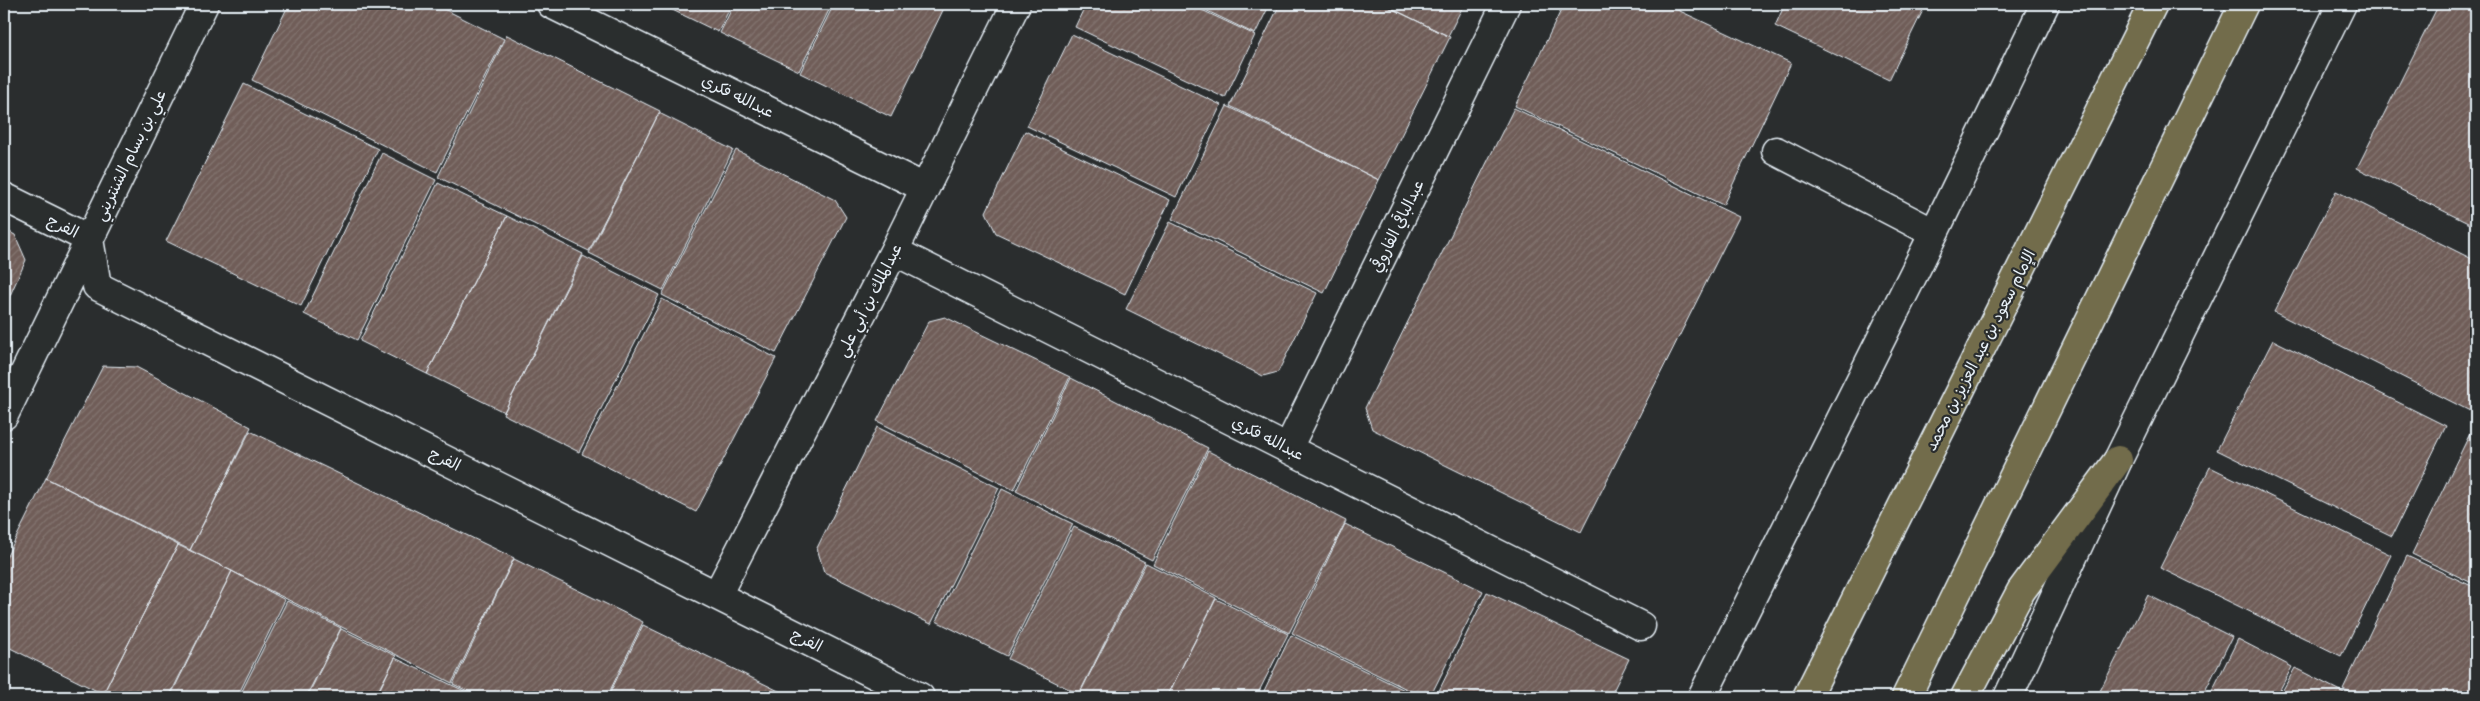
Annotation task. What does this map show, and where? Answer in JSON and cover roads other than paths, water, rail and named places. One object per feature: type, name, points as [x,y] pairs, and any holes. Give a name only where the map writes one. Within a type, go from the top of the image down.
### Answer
[{"type":"main road","name":"الإمام سعود بن عبد العزيز بن محمد","points":[[1807,697],[2153,4]]},
{"type":"main road","points":[[1906,697],[2244,4]]},
{"type":"main road","points":[[1965,697],[2021,591],[2118,460]]},
{"type":"street","name":"علي بن بسام الشنتريني","points":[[4,415],[204,4]]},
{"type":"street","name":"عبدالله فكري","points":[[551,4],[925,188]]},
{"type":"street","name":"عبدالملك بن أبي علي","points":[[717,595],[894,251],[1016,4]]},
{"type":"street","name":"عبدالباقي الفاروقي","points":[[1288,448],[1506,4]]},
{"type":"street","points":[[1702,697],[2046,4]]},
{"type":"street","points":[[2008,697],[2118,460],[2342,4]]},
{"type":"street","points":[[1776,151],[1934,233]]},
{"type":"street","name":"الفرج","points":[[4,197],[89,239],[97,286],[920,697]]},
{"type":"street","name":"عبدالله فكري","points":[[894,251],[1641,626]]}]
